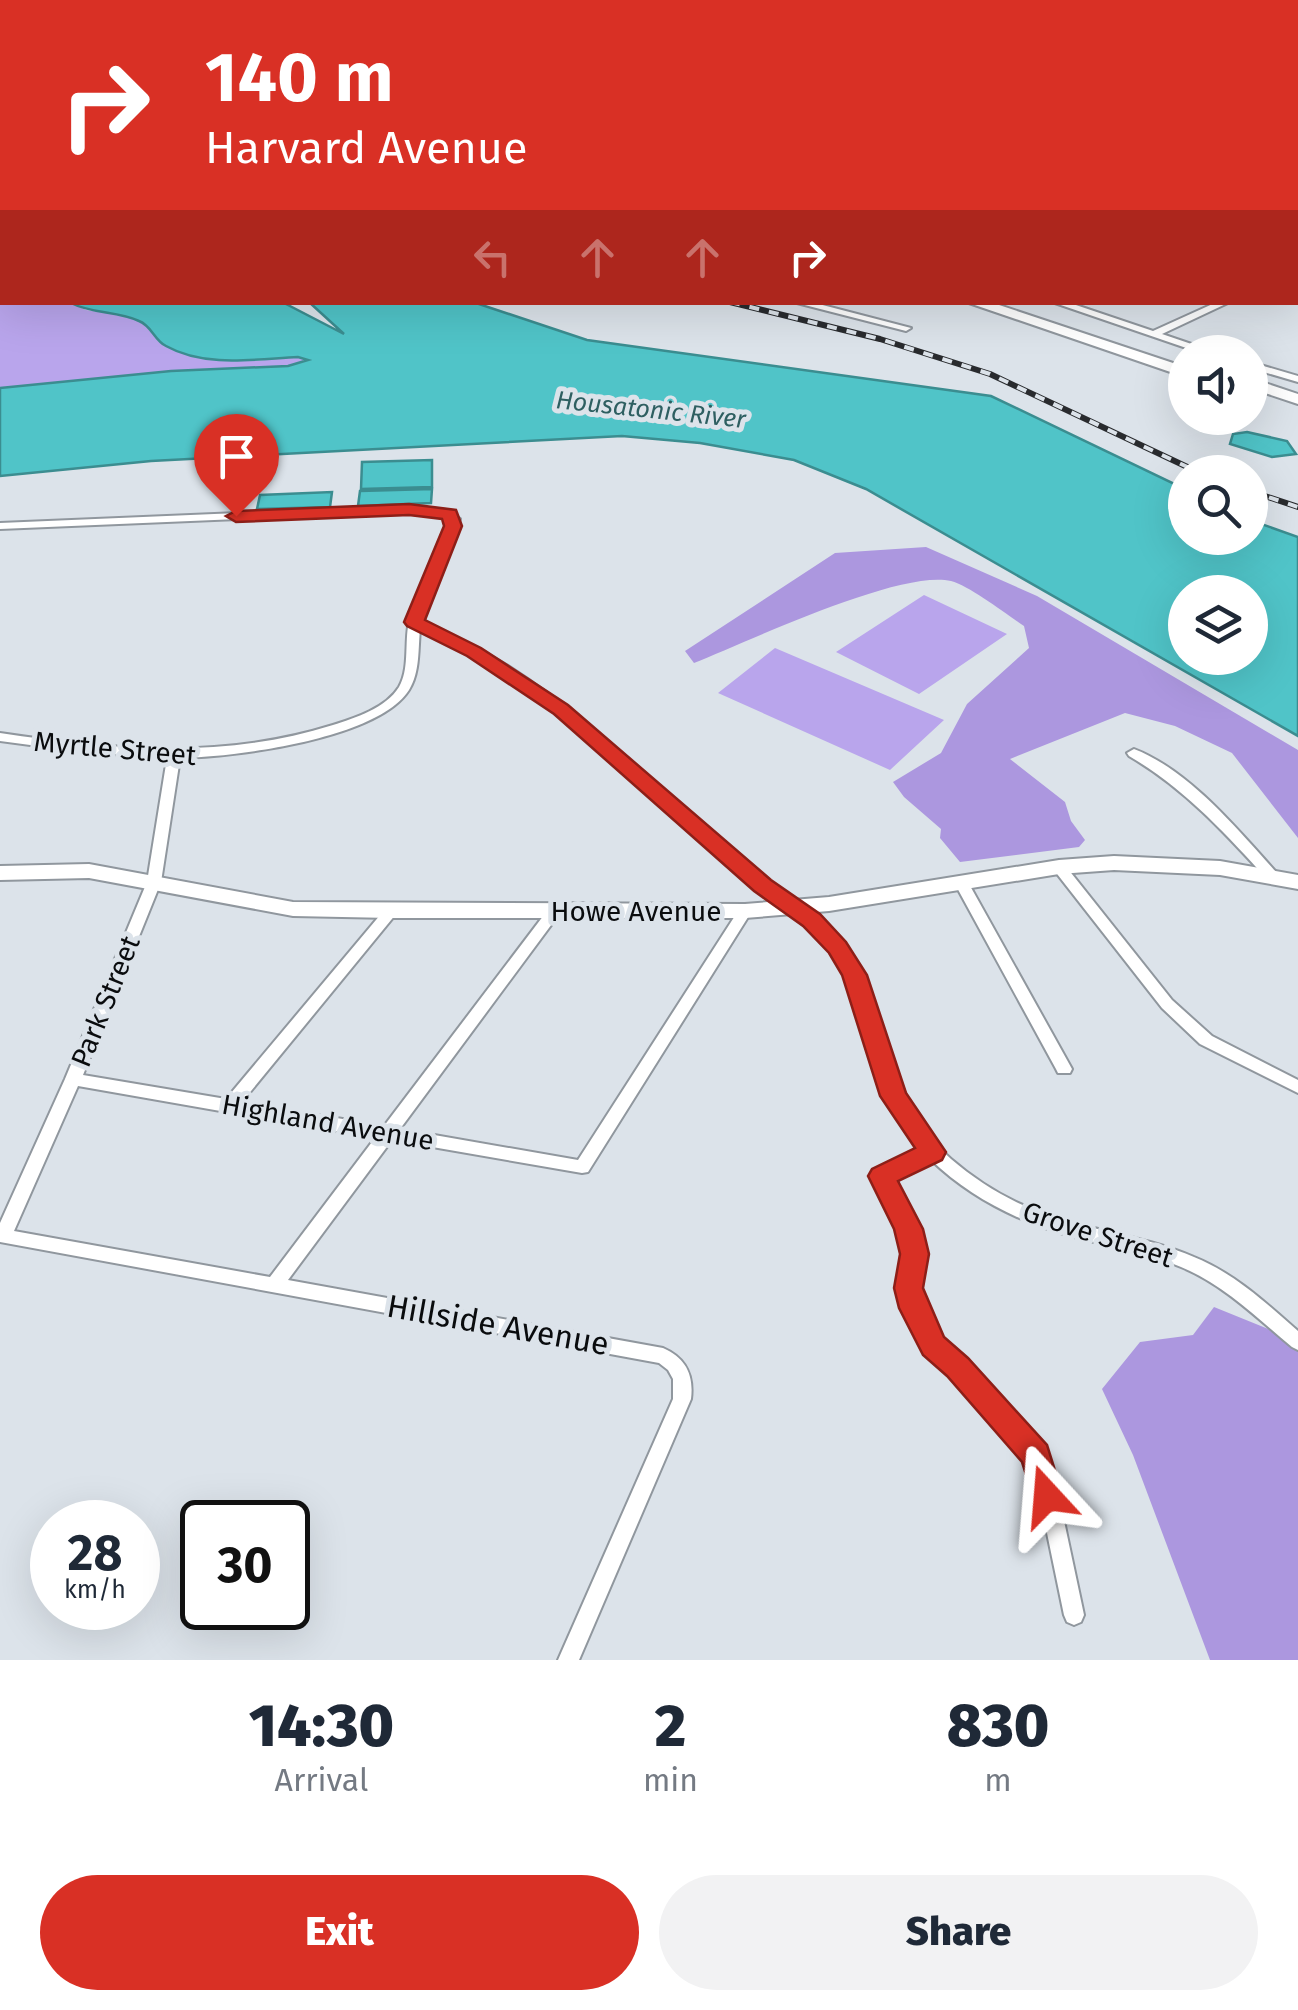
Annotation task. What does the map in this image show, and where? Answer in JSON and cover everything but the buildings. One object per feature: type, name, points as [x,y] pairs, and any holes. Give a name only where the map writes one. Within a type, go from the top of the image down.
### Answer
[{"type":"highway","points":[[982,305],[1168,366]]},
{"type":"highway","points":[[1022,305],[1168,354]]},
{"type":"highway","points":[[1268,388],[1298,399]]},
{"type":"highway","points":[[1268,400],[1298,410]]},
{"type":"main road","name":"Howe Avenue","points":[[0,874],[55,870],[154,882],[293,908],[392,911],[792,907],[1059,867],[1180,865],[1298,882]]},
{"type":"street","points":[[810,305],[906,328]]},
{"type":"street","points":[[1065,305],[1168,339]]},
{"type":"street","points":[[1154,334],[1219,305]]},
{"type":"street","points":[[1268,370],[1298,379]]},
{"type":"street","name":"Myrtle Street","points":[[0,526],[409,509],[450,514],[453,526],[414,622],[409,678],[401,693],[380,708],[313,736],[237,752],[174,757],[7,738]]},
{"type":"street","name":"Grove Street","points":[[414,622],[474,652],[561,710],[750,875],[820,928],[854,975],[893,1096],[933,1152],[960,1176],[1054,1224],[1159,1252],[1208,1271],[1298,1342]]},
{"type":"street","points":[[1134,753],[1163,768],[1196,796],[1272,876]]},
{"type":"street","name":"Park Street","points":[[1,1235],[74,1079],[154,882],[174,757]]},
{"type":"street","points":[[1059,867],[1167,1004],[1206,1040],[1298,1087]]},
{"type":"street","points":[[962,884],[1064,1069]]},
{"type":"street","points":[[275,1284],[556,910]]},
{"type":"street","name":"Highland Avenue","points":[[74,1079],[582,1167],[745,910]]},
{"type":"street","points":[[231,1104],[392,911]]},
{"type":"street","points":[[933,1152],[882,1176],[908,1229],[914,1254],[909,1288],[914,1308],[934,1346],[958,1367],[1036,1455],[1044,1474],[1074,1615]]},
{"type":"street","name":"Hillside Avenue","points":[[1,1235],[662,1356],[678,1366],[685,1382],[682,1399],[568,1660]]},
{"type":"shaded area","points":[[0,305],[75,305],[123,315],[149,325],[162,344],[201,357],[309,360],[288,366],[171,371],[0,388]]},
{"type":"shaded area","points":[[926,547],[1037,596],[1298,750],[1298,838],[1232,753],[1175,726],[1125,713],[1010,759],[1065,802],[1071,821],[1085,840],[1079,847],[960,862],[940,838],[941,829],[904,797],[893,782],[941,753],[967,704],[1029,648],[1024,626],[959,584],[927,580],[861,596],[694,663],[685,651],[835,553]]},
{"type":"shaded area","points":[[924,595],[1007,634],[919,694],[836,652]]},
{"type":"shaded area","points":[[775,648],[944,720],[890,770],[718,693]]},
{"type":"shaded area","points":[[1214,1307],[1298,1341],[1298,1660],[1210,1660],[1133,1455],[1102,1389],[1140,1342],[1193,1335]]},
{"type":"water","name":"Housatonic River","points":[[75,305],[288,305],[344,334],[312,305],[482,305],[587,340],[991,396],[1168,481],[1168,555],[1268,555],[1268,526],[1298,537],[1298,736],[1191,675],[1268,675],[1268,575],[1168,575],[1168,662],[866,489],[794,460],[700,443],[622,436],[151,461],[0,476],[0,388],[171,371],[288,366],[308,360],[197,357],[166,346],[147,326]]},
{"type":"water","points":[[1233,435],[1260,435],[1287,441],[1296,454],[1272,457],[1230,444]]},
{"type":"water","points":[[432,460],[432,487],[361,489],[362,462]]},
{"type":"water","points":[[432,489],[431,503],[358,506],[360,491]]},
{"type":"water","points":[[332,492],[330,507],[257,509],[260,495]]},
{"type":"railway","points":[[742,305],[880,339],[990,374],[1168,458]]},
{"type":"railway","points":[[1268,497],[1298,507]]},
{"type":"route","points":[[236,516],[409,509],[450,514],[453,526],[414,622],[474,652],[561,710],[763,886],[812,920],[838,948],[854,975],[893,1096],[910,1125],[933,1152],[882,1176],[908,1229],[914,1254],[909,1288],[914,1308],[934,1346],[958,1367],[1036,1455],[1047,1496]]}]
